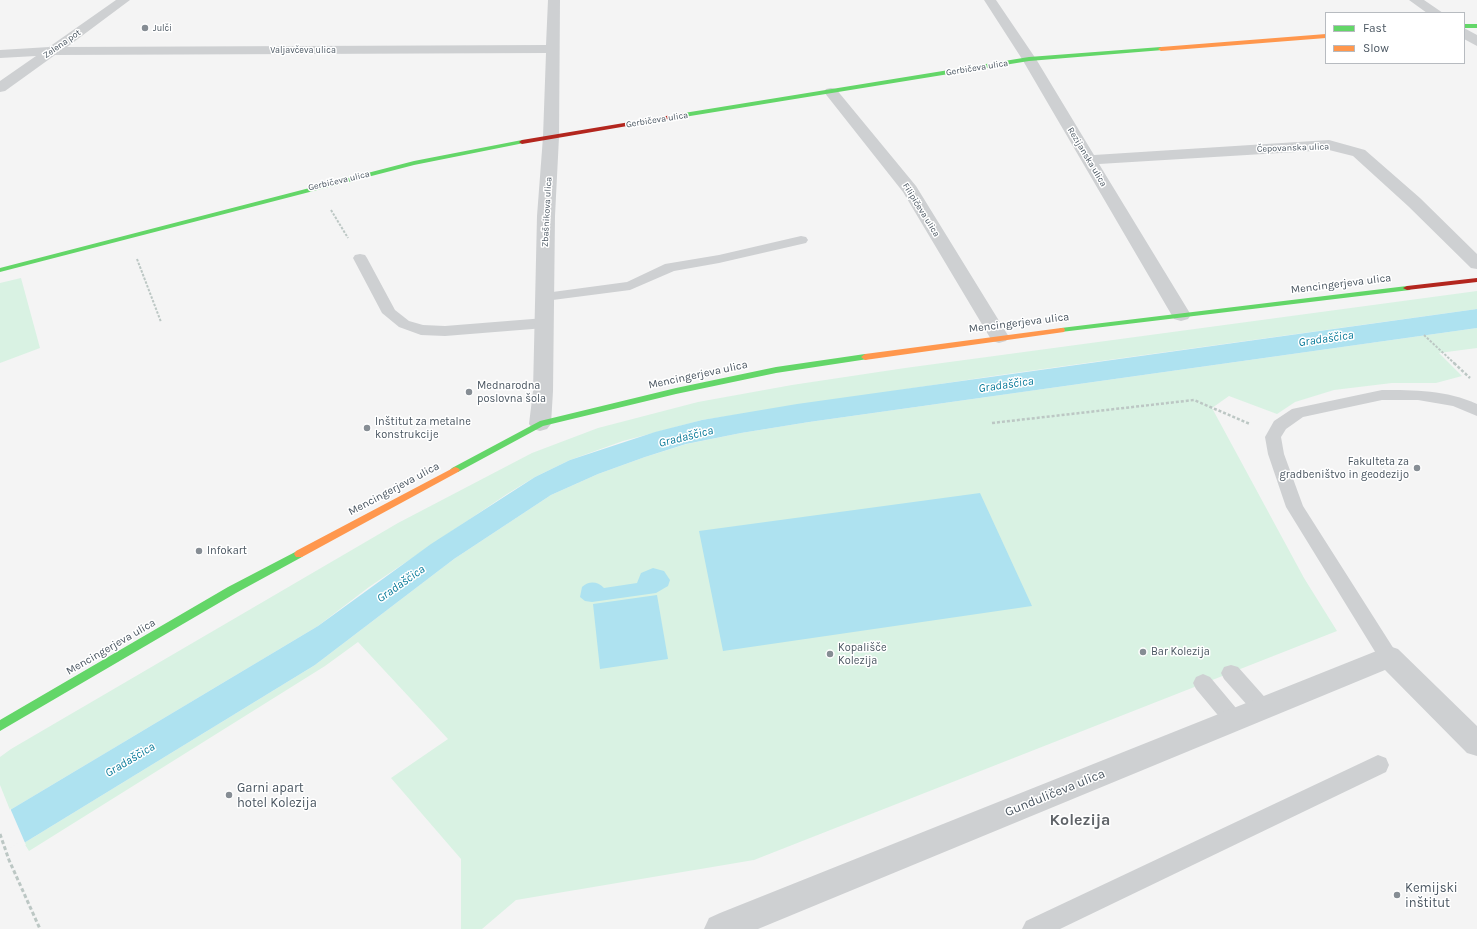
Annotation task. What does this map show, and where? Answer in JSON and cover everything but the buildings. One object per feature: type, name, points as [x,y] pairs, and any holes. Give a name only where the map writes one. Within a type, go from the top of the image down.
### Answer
[{"type":"street","name":"Zelena pot","points":[[0,88],[124,0]]},
{"type":"street","name":"Zbašnikova ulica","points":[[540,424],[543,391],[546,216],[551,137],[554,0]]},
{"type":"street","name":"Rezijanska ulica","points":[[990,0],[1029,59],[1181,315]]},
{"type":"street","points":[[1415,0],[1434,12]]},
{"type":"street","points":[[1465,26],[1477,26]]},
{"type":"street","points":[[1465,33],[1477,42]]},
{"type":"street","name":"Gerbičeva ulica","points":[[0,270],[316,187],[414,163],[551,137],[1029,59],[1325,36]]},
{"type":"street","name":"Valjavčeva ulica","points":[[0,54],[53,50],[554,50]]},
{"type":"street","name":"Filipičeva ulica","points":[[831,92],[910,190],[999,337]]},
{"type":"street","name":"Čepovanska ulica","points":[[1089,160],[1329,145],[1359,153],[1414,202],[1477,264]]},
{"type":"street","name":"Mencingerjeva ulica","points":[[0,726],[232,590],[540,424],[676,391],[776,370],[999,337],[1477,280]]},
{"type":"street","points":[[1389,657],[1477,744]]},
{"type":"street","name":"Gunduličeva ulica","points":[[720,929],[1389,657]]},
{"type":"lane","points":[[544,297],[630,286],[670,267],[719,259],[801,240]]},
{"type":"lane","points":[[360,258],[389,313],[404,324],[421,330],[445,331],[545,323]]},
{"type":"lane","points":[[1389,657],[1295,507],[1276,454],[1274,435],[1280,425],[1298,413],[1382,395],[1418,395],[1457,401],[1477,411]]},
{"type":"lane","points":[[1231,673],[1263,709]]},
{"type":"lane","points":[[1203,683],[1234,720]]},
{"type":"lane","points":[[1034,929],[1378,765]]},
{"type":"path","points":[[316,187],[360,258]]},
{"type":"path","points":[[128,236],[161,322]]},
{"type":"path","points":[[1424,335],[1471,379]]},
{"type":"path","points":[[992,423],[1194,400],[1274,435]]},
{"type":"path","points":[[0,834],[9,860],[40,929]]},
{"type":"green space","points":[[21,278],[40,348],[0,363],[0,283]]},
{"type":"green space","points":[[1477,291],[1477,309],[1000,375],[702,420],[623,441],[570,460],[535,477],[507,494],[369,587],[318,626],[10,810],[0,785],[0,757],[11,749],[398,523],[532,453],[598,428],[698,402],[792,385],[905,368]]},
{"type":"green space","name":"Kopališče Kolezija","points":[[1477,328],[1477,348],[1439,353],[1462,376],[1436,383],[1392,383],[1334,390],[1295,402],[1277,414],[1229,396],[1212,408],[1304,578],[1337,631],[754,860],[516,900],[482,929],[461,929],[461,859],[391,778],[448,739],[358,642],[325,666],[29,851],[24,843],[315,665],[454,559],[551,495],[598,474],[645,457],[687,444],[741,433],[809,422]]},
{"type":"water","name":"Gradaščica","points":[[1477,309],[1477,328],[809,422],[686,444],[645,457],[598,474],[551,495],[454,559],[315,665],[24,843],[12,819],[10,810],[318,626],[431,544],[535,477],[570,460],[655,432],[702,420],[797,404]]},
{"type":"water","points":[[980,493],[1032,606],[723,651],[699,531]]},
{"type":"water","points":[[653,568],[664,571],[670,580],[668,586],[656,593],[592,602],[585,601],[580,597],[582,587],[587,584],[596,583],[604,588],[637,583],[641,573]]},
{"type":"water","points":[[657,595],[668,659],[600,669],[593,604]]},
{"type":"pier","points":[[10,808],[26,845],[23,845],[21,841],[0,855],[0,824],[10,818]]},
{"type":"traffic: fast","points":[[1465,26],[1477,26]]},
{"type":"traffic: fast","points":[[684,115],[1029,59],[1161,49]]},
{"type":"traffic: fast","points":[[0,270],[414,163],[522,142]]},
{"type":"traffic: fast","points":[[1061,330],[1407,288]]},
{"type":"traffic: fast","points":[[455,470],[540,424],[676,391],[776,370],[865,357]]},
{"type":"traffic: fast","points":[[0,726],[232,590],[299,554]]},
{"type":"traffic: slow","points":[[1161,49],[1325,36]]},
{"type":"traffic: slow","points":[[865,357],[1061,330]]},
{"type":"traffic: slow","points":[[299,554],[455,470]]},
{"type":"traffic: jam","points":[[522,142],[684,115]]},
{"type":"traffic: jam","points":[[1407,288],[1477,280]]},
{"type":"place","name":"Julči","points":[[145,28]]},
{"type":"place","name":"Mednarodna poslovna šola","points":[[469,392]]},
{"type":"place","name":"Inštitut za metalne konstrukcije","points":[[367,428]]},
{"type":"place","name":"Fakulteta za gradbeništvo in geodezijo","points":[[1417,468]]},
{"type":"place","name":"Infokart","points":[[199,551]]},
{"type":"place","name":"Bar Kolezija","points":[[1143,652]]},
{"type":"place","name":"Kopališče Kolezija","points":[[830,654]]},
{"type":"place","name":"Garni apart hotel Kolezija","points":[[229,795]]},
{"type":"place","name":"Kemijski inštitut","points":[[1397,895]]},
{"type":"district","name":"Kolezija","points":[[1080,820]]}]
